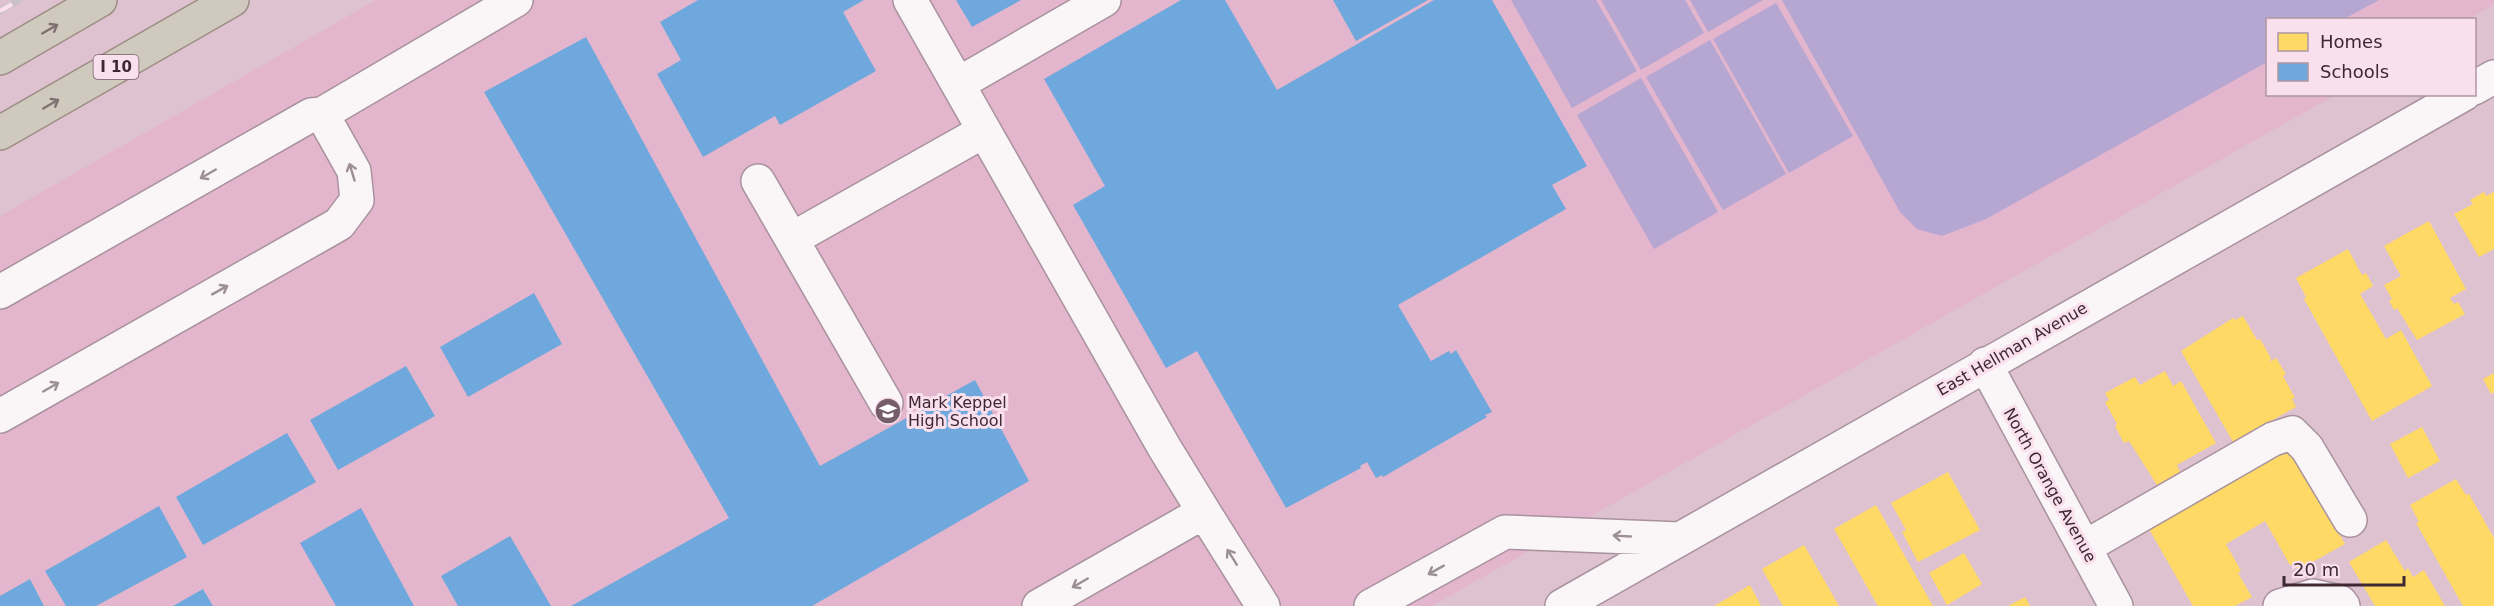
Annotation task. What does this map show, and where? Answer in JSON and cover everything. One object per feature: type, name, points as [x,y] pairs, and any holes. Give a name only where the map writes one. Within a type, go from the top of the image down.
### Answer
[{"type":"highway","points":[[0,58],[100,0]]},
{"type":"highway","name":"I 10","points":[[0,133],[231,0]]},
{"type":"street","points":[[0,292],[267,139],[311,116],[322,114],[516,0]]},
{"type":"street","points":[[910,0],[1164,447],[1263,606]]},
{"type":"street","points":[[957,84],[1104,0]]},
{"type":"street","points":[[2476,87],[2494,78]]},
{"type":"street","name":"East Hellman Avenue","points":[[1562,606],[2460,96]]},
{"type":"street","points":[[0,416],[339,224],[357,200],[354,171],[322,114]]},
{"type":"street","points":[[792,239],[984,131]]},
{"type":"street","points":[[758,181],[886,403]]},
{"type":"street","name":"North Orange Avenue","points":[[1985,364],[2116,606]]},
{"type":"street","points":[[2085,547],[2273,439],[2292,433],[2307,448],[2350,520]]},
{"type":"street","points":[[1039,606],[1204,512]]},
{"type":"street","points":[[1371,606],[1505,532],[1680,539]]},
{"type":"street","points":[[2280,606],[2313,596],[2340,602],[2343,606]]},
{"type":"shaded area","name":"Mark Keppel High School","points":[[376,0],[2494,0],[2494,5],[2470,18],[2266,18],[2266,96],[2333,96],[1432,606],[0,606],[0,216]]},
{"type":"shaded area","points":[[1511,0],[1596,0],[1637,71],[1572,108]]},
{"type":"shaded area","points":[[1601,0],[1685,0],[1704,33],[1641,70]]},
{"type":"shaded area","points":[[1690,0],[1763,0],[1708,32]]},
{"type":"shaded area","points":[[1782,0],[2379,0],[2346,18],[2266,18],[2266,63],[1986,219],[1942,236],[1917,229],[1900,212]]},
{"type":"shaded area","points":[[1776,3],[1853,136],[1789,173],[1713,39]]},
{"type":"shaded area","points":[[1710,40],[1786,174],[1723,210],[1646,77]]},
{"type":"shaded area","points":[[1641,78],[1718,212],[1654,249],[1577,115]]},
{"type":"building: Homes","points":[[2484,192],[2486,196],[2494,192],[2494,249],[2479,257],[2454,214],[2473,204],[2470,200]]},
{"type":"building: Homes","points":[[2429,221],[2466,289],[2450,298],[2454,304],[2458,302],[2465,314],[2417,340],[2397,308],[2394,310],[2389,301],[2392,299],[2384,285],[2401,276],[2384,246]]},
{"type":"building: Homes","points":[[2348,249],[2362,275],[2366,273],[2373,286],[2360,294],[2386,339],[2401,330],[2432,386],[2372,421],[2304,299],[2306,297],[2296,278]]},
{"type":"building: Homes","points":[[2243,316],[2271,358],[2269,362],[2276,358],[2286,374],[2283,376],[2295,398],[2292,399],[2296,407],[2233,442],[2181,351],[2233,318],[2235,320]]},
{"type":"building: Homes","points":[[2165,371],[2173,386],[2181,381],[2216,443],[2177,465],[2180,472],[2157,485],[2129,441],[2124,443],[2105,402],[2109,400],[2105,393],[2135,377],[2140,385]]},
{"type":"building: Homes","points":[[2494,373],[2494,392],[2491,394],[2483,379]]},
{"type":"building: Homes","points":[[2422,427],[2440,461],[2408,478],[2390,444]]},
{"type":"building: Homes","points":[[2286,441],[2345,544],[2298,570],[2294,564],[2290,565],[2265,521],[2226,544],[2241,571],[2238,573],[2252,597],[2235,606],[2193,606],[2145,522]]},
{"type":"building: Homes","points":[[1948,472],[1980,530],[1918,562],[1902,532],[1906,530],[1891,503]]},
{"type":"building: Homes","points":[[2456,479],[2466,495],[2469,494],[2494,538],[2494,606],[2463,606],[2416,523],[2419,522],[2410,505]]},
{"type":"building: Homes","points":[[1876,505],[1933,606],[1878,606],[1834,529]]},
{"type":"building: Homes","points":[[2386,540],[2405,571],[2408,568],[2413,577],[2424,570],[2445,606],[2375,606],[2349,562]]},
{"type":"building: Homes","points":[[1804,545],[1839,606],[1783,606],[1762,569]]},
{"type":"building: Homes","points":[[1964,553],[1982,584],[1947,605],[1929,573]]},
{"type":"building: Homes","points":[[1750,585],[1761,606],[1714,606]]},
{"type":"building: Homes","points":[[2025,597],[2030,606],[2008,606]]},
{"type":"building: Schools","points":[[698,0],[864,0],[843,12],[876,71],[780,125],[775,116],[703,157],[657,74],[681,60],[660,22]]},
{"type":"building: Schools","points":[[956,0],[1021,0],[972,27]]},
{"type":"building: Schools","points":[[1181,0],[1225,0],[1277,90],[1434,0],[1492,0],[1587,166],[1552,185],[1566,209],[1398,305],[1431,361],[1449,351],[1451,354],[1456,350],[1492,412],[1383,477],[1382,475],[1376,478],[1367,462],[1360,466],[1361,468],[1286,508],[1197,351],[1166,368],[1073,205],[1105,186],[1044,79]]},
{"type":"building: Schools","points":[[1333,0],[1428,0],[1356,41]]},
{"type":"building: Schools","points":[[586,37],[820,466],[975,380],[1029,481],[812,606],[571,606],[729,518],[484,92]]},
{"type":"building: Schools","points":[[534,293],[562,344],[468,397],[440,347]]},
{"type":"building: Schools","points":[[406,366],[435,416],[338,470],[310,420]]},
{"type":"building: Schools","points":[[287,433],[316,482],[203,545],[176,497]]},
{"type":"building: Schools","points":[[159,506],[187,557],[96,606],[66,606],[45,571]]},
{"type":"building: Schools","points":[[361,508],[414,606],[336,606],[300,543]]},
{"type":"building: Schools","points":[[510,536],[551,606],[458,606],[441,576]]},
{"type":"building: Schools","points":[[30,579],[44,606],[0,606],[0,596]]},
{"type":"building: Schools","points":[[203,589],[213,606],[173,606]]},
{"type":"railway","points":[[0,11],[19,0]]},
{"type":"place","name":"Mark Keppel High School","points":[[888,411]]}]
